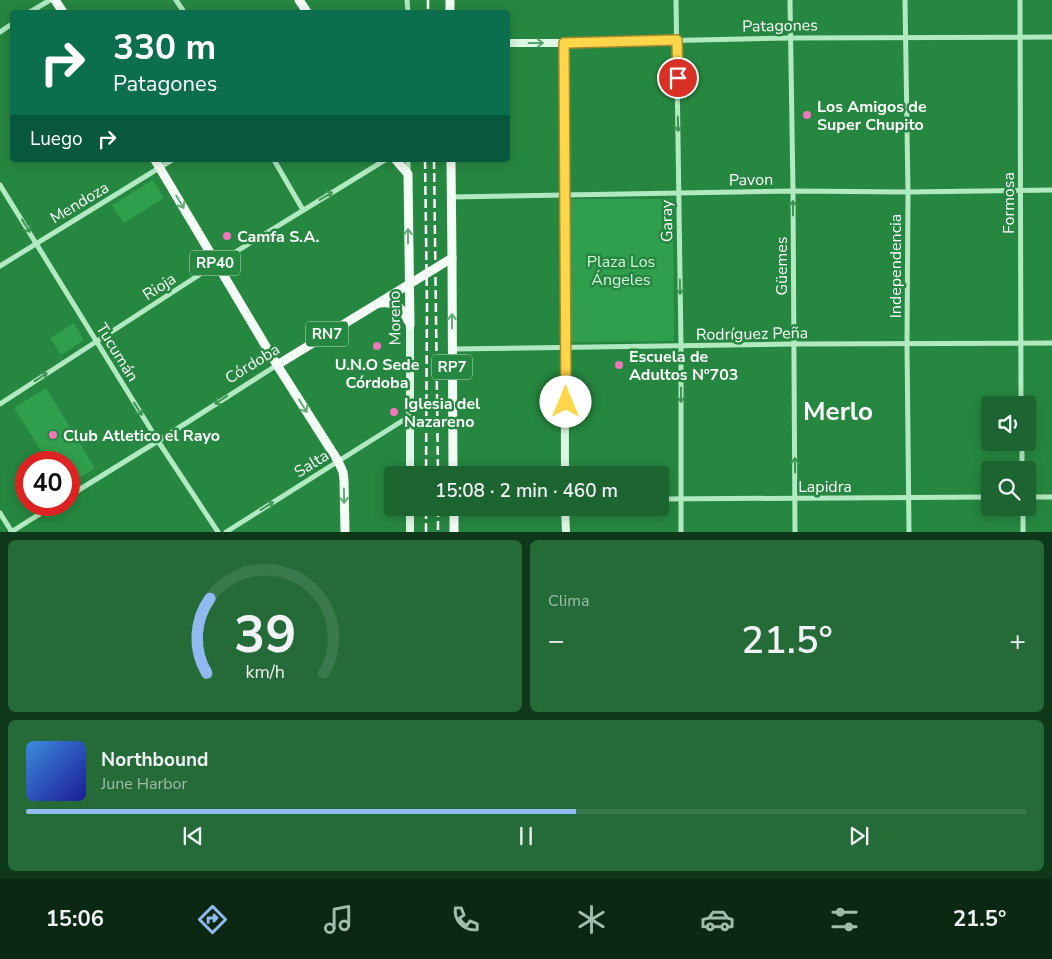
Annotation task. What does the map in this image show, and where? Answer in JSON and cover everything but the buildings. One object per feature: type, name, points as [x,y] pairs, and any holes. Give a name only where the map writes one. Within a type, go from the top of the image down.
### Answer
[{"type":"main road","points":[[398,162],[408,174]]},
{"type":"main road","name":"RP7","points":[[451,162],[453,466]]},
{"type":"main road","name":"RP40","points":[[157,164],[277,364]]},
{"type":"main road","name":"Moreno","points":[[408,174],[410,325]]},
{"type":"main road","name":"Córdoba","points":[[277,364],[452,258]]},
{"type":"main road","points":[[378,304],[388,302],[398,306],[406,314],[410,325]]},
{"type":"main road","points":[[277,364],[338,461],[344,480],[345,532]]},
{"type":"main road","points":[[454,516],[454,532]]},
{"type":"street","points":[[33,10],[50,0]]},
{"type":"street","name":"Garay","points":[[676,0],[681,346],[681,532]]},
{"type":"street","name":"Güemes","points":[[790,0],[795,532]]},
{"type":"street","name":"Independencia","points":[[905,0],[908,192],[909,532]]},
{"type":"street","name":"Formosa","points":[[1020,0],[1021,396]]},
{"type":"street","name":"Patagones","points":[[510,43],[790,38],[1052,37]]},
{"type":"street","points":[[564,43],[566,466]]},
{"type":"street","points":[[275,162],[303,210]]},
{"type":"street","name":"Rioja","points":[[0,404],[216,264],[382,162]]},
{"type":"street","name":"Moreno","points":[[408,162],[408,174]]},
{"type":"street","name":"Mendoza","points":[[0,266],[157,164]]},
{"type":"street","name":"Tucumán","points":[[0,185],[158,440],[218,532]]},
{"type":"street","name":"Pavon","points":[[451,197],[678,192],[1052,190]]},
{"type":"street","name":"Moreno","points":[[410,325],[410,466]]},
{"type":"street","name":"Rodríguez Peña","points":[[452,349],[794,344],[1052,343]]},
{"type":"street","name":"Córdoba","points":[[80,489],[277,364]]},
{"type":"street","name":"Salta","points":[[226,532],[410,416]]},
{"type":"street","name":"Lapidra","points":[[669,498],[981,497]]},
{"type":"street","points":[[1036,497],[1052,497]]},
{"type":"street","points":[[0,513],[12,531],[36,516]]},
{"type":"street","points":[[410,516],[410,532]]},
{"type":"street","points":[[566,516],[566,532]]},
{"type":"street","points":[[1023,516],[1023,532]]},
{"type":"green space","points":[[153,180],[164,198],[124,223],[112,205]]},
{"type":"green space","name":"Plaza Los Ángeles","points":[[569,199],[673,199],[674,341],[570,342]]},
{"type":"green space","points":[[74,323],[84,340],[61,355],[50,338]]},
{"type":"green space","name":"Club Atletico el Rayo","points":[[46,388],[95,468],[80,477],[80,451],[41,451],[14,408]]},
{"type":"railway","points":[[428,0],[428,10]]},
{"type":"railway","points":[[425,162],[426,466]]},
{"type":"railway","points":[[434,162],[438,466]]},
{"type":"railway","points":[[426,516],[426,532]]},
{"type":"railway","points":[[438,516],[438,532]]},
{"type":"place","name":"Los Amigos de Super Chupito","points":[[807,115]]},
{"type":"place","name":"Camfa S.A.","points":[[227,236]]},
{"type":"place","name":"U.N.O Sede Córdoba","points":[[377,346]]},
{"type":"place","name":"Escuela de Adultos Nº703","points":[[619,365]]},
{"type":"place","name":"Iglesia del Nazareno","points":[[394,412]]},
{"type":"place","name":"Club Atletico el Rayo","points":[[53,435]]},
{"type":"district","name":"Merlo","points":[[838,411]]},
{"type":"route","points":[[566,402],[564,43],[677,40],[678,78]]}]
